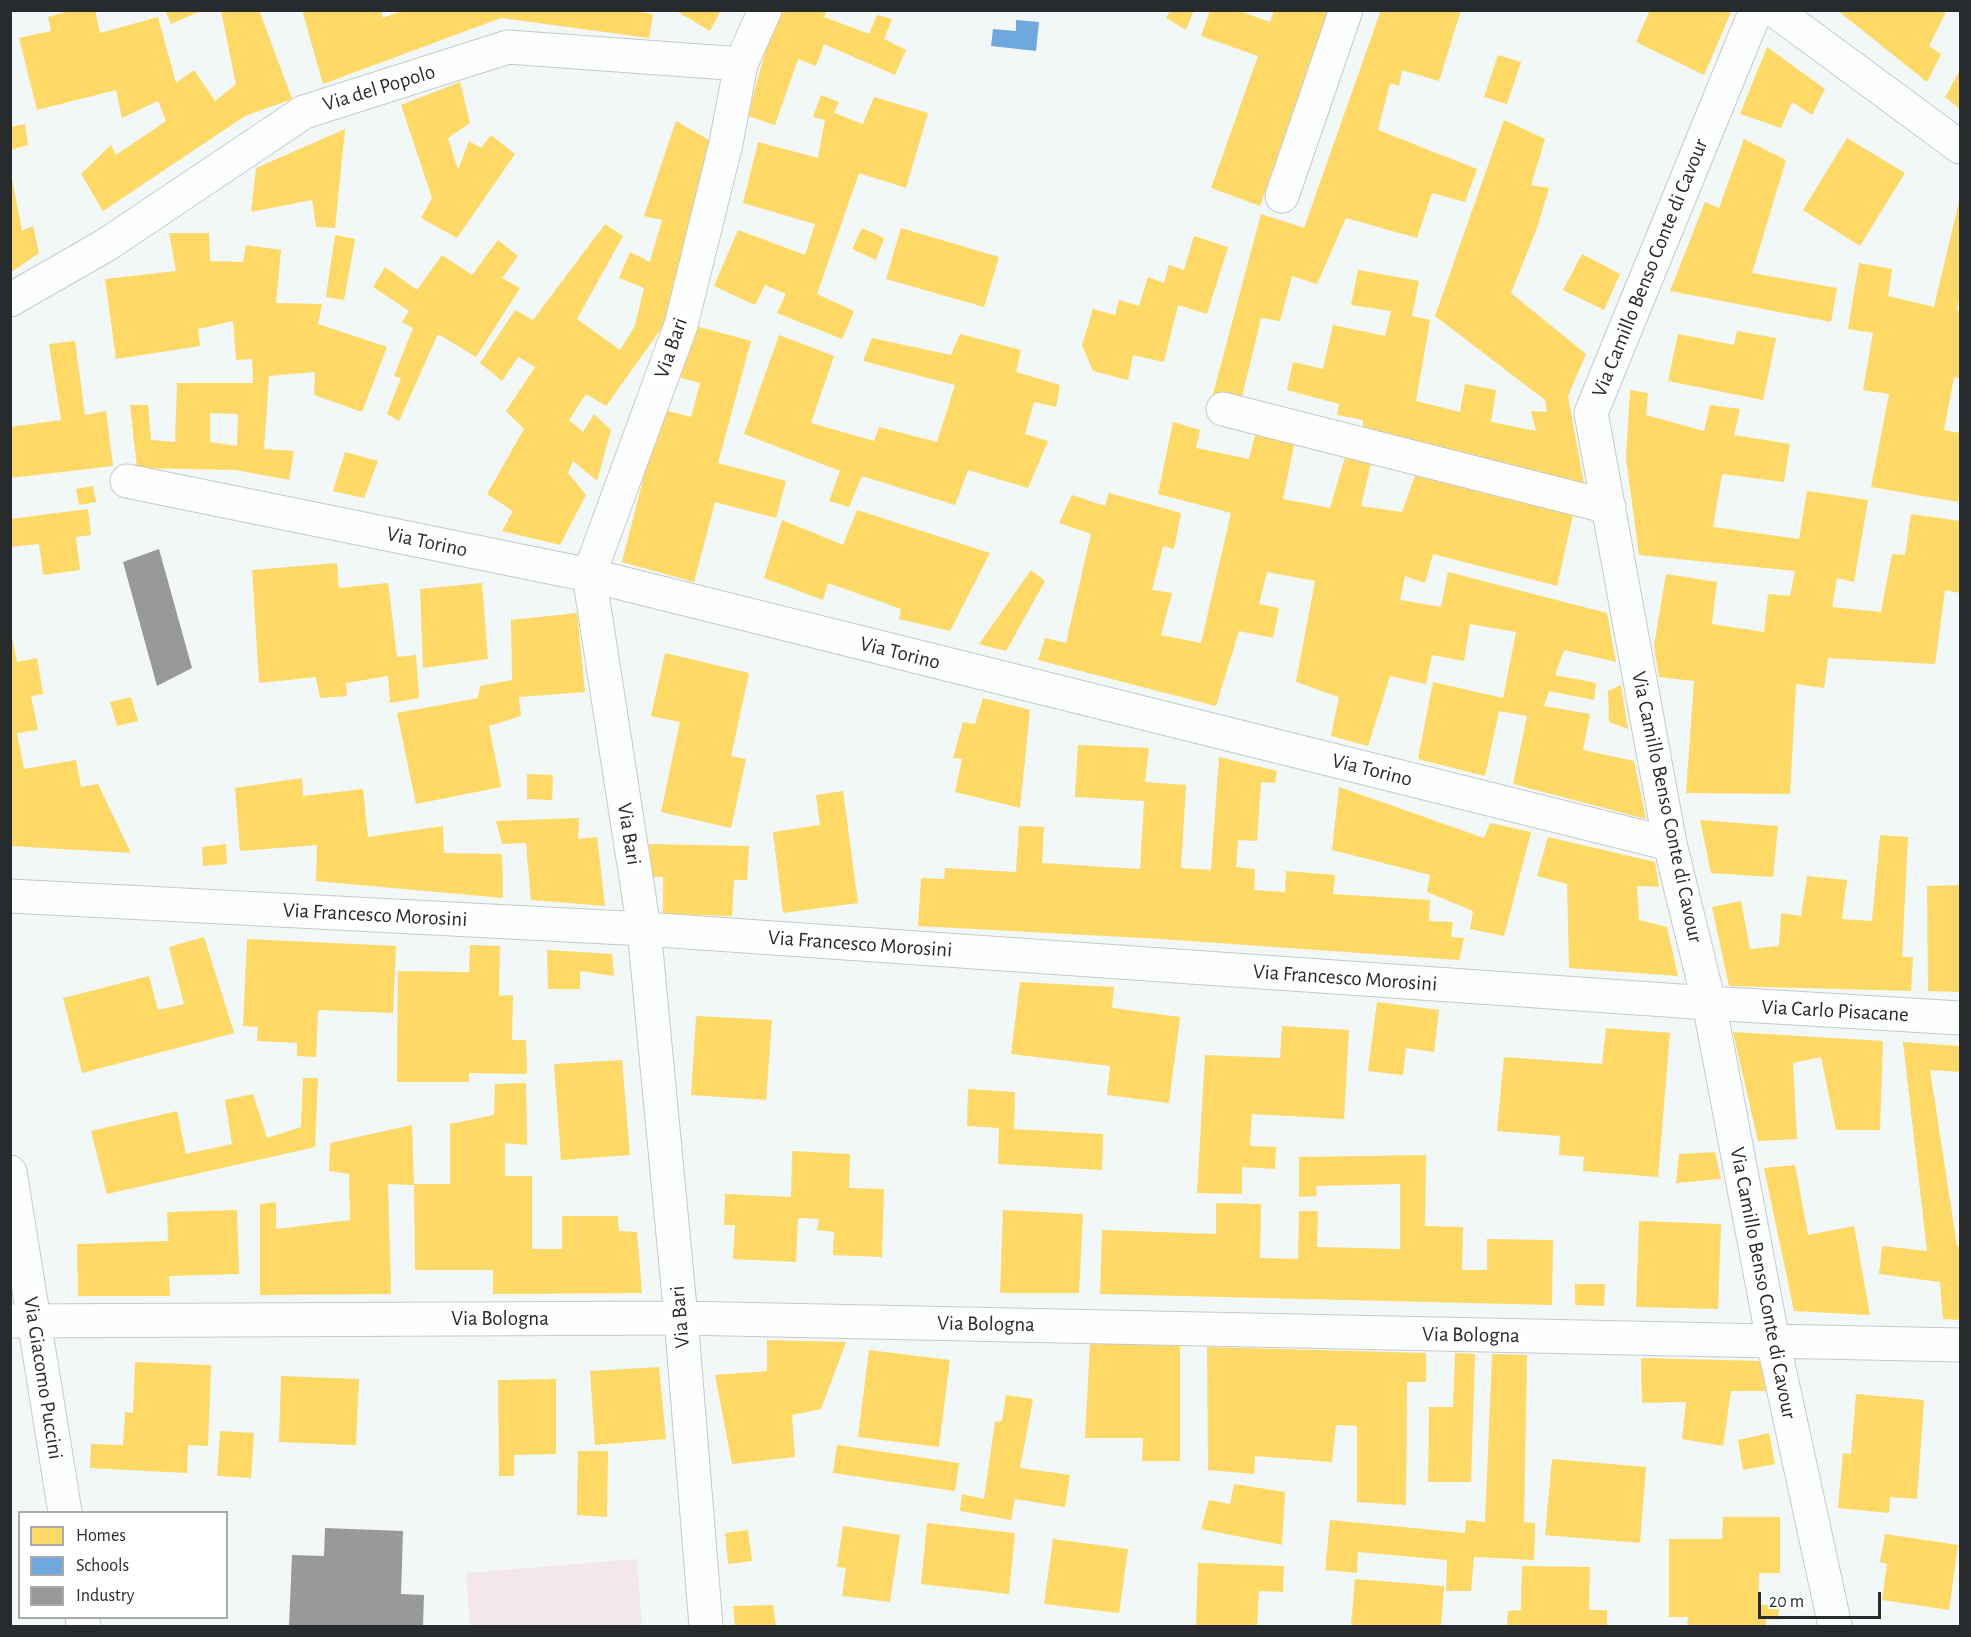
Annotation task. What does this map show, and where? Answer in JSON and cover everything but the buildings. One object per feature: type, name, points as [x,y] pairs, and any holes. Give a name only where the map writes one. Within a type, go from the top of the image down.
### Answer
[{"type":"street","points":[[741,64],[765,10]]},
{"type":"street","points":[[1282,196],[1346,10]]},
{"type":"street","name":"Via Camillo Benso Conte di Cavour","points":[[1756,10],[1591,413],[1670,844],[1709,1003],[1773,1341],[1835,1626]]},
{"type":"street","points":[[1774,10],[1960,147]]},
{"type":"street","name":"Via del Popolo","points":[[10,300],[106,245],[304,112],[508,47],[741,64]]},
{"type":"street","name":"Via Bari","points":[[706,1626],[681,1318],[644,928],[589,575],[681,325],[726,142],[741,64]]},
{"type":"street","points":[[1223,409],[1609,507]]},
{"type":"street","name":"Via Torino","points":[[127,480],[589,575],[1670,844]]},
{"type":"street","name":"Via Francesco Morosini","points":[[10,896],[644,928],[1709,1003]]},
{"type":"street","name":"Via Carlo Pisacane","points":[[1709,1003],[1960,1018]]},
{"type":"street","name":"Via Giacomo Puccini","points":[[10,1172],[22,1321],[65,1511]]},
{"type":"street","name":"Via Bologna","points":[[22,1321],[681,1318],[1960,1345]]},
{"type":"shaded area","points":[[637,1559],[642,1626],[470,1626],[466,1573]]}]
